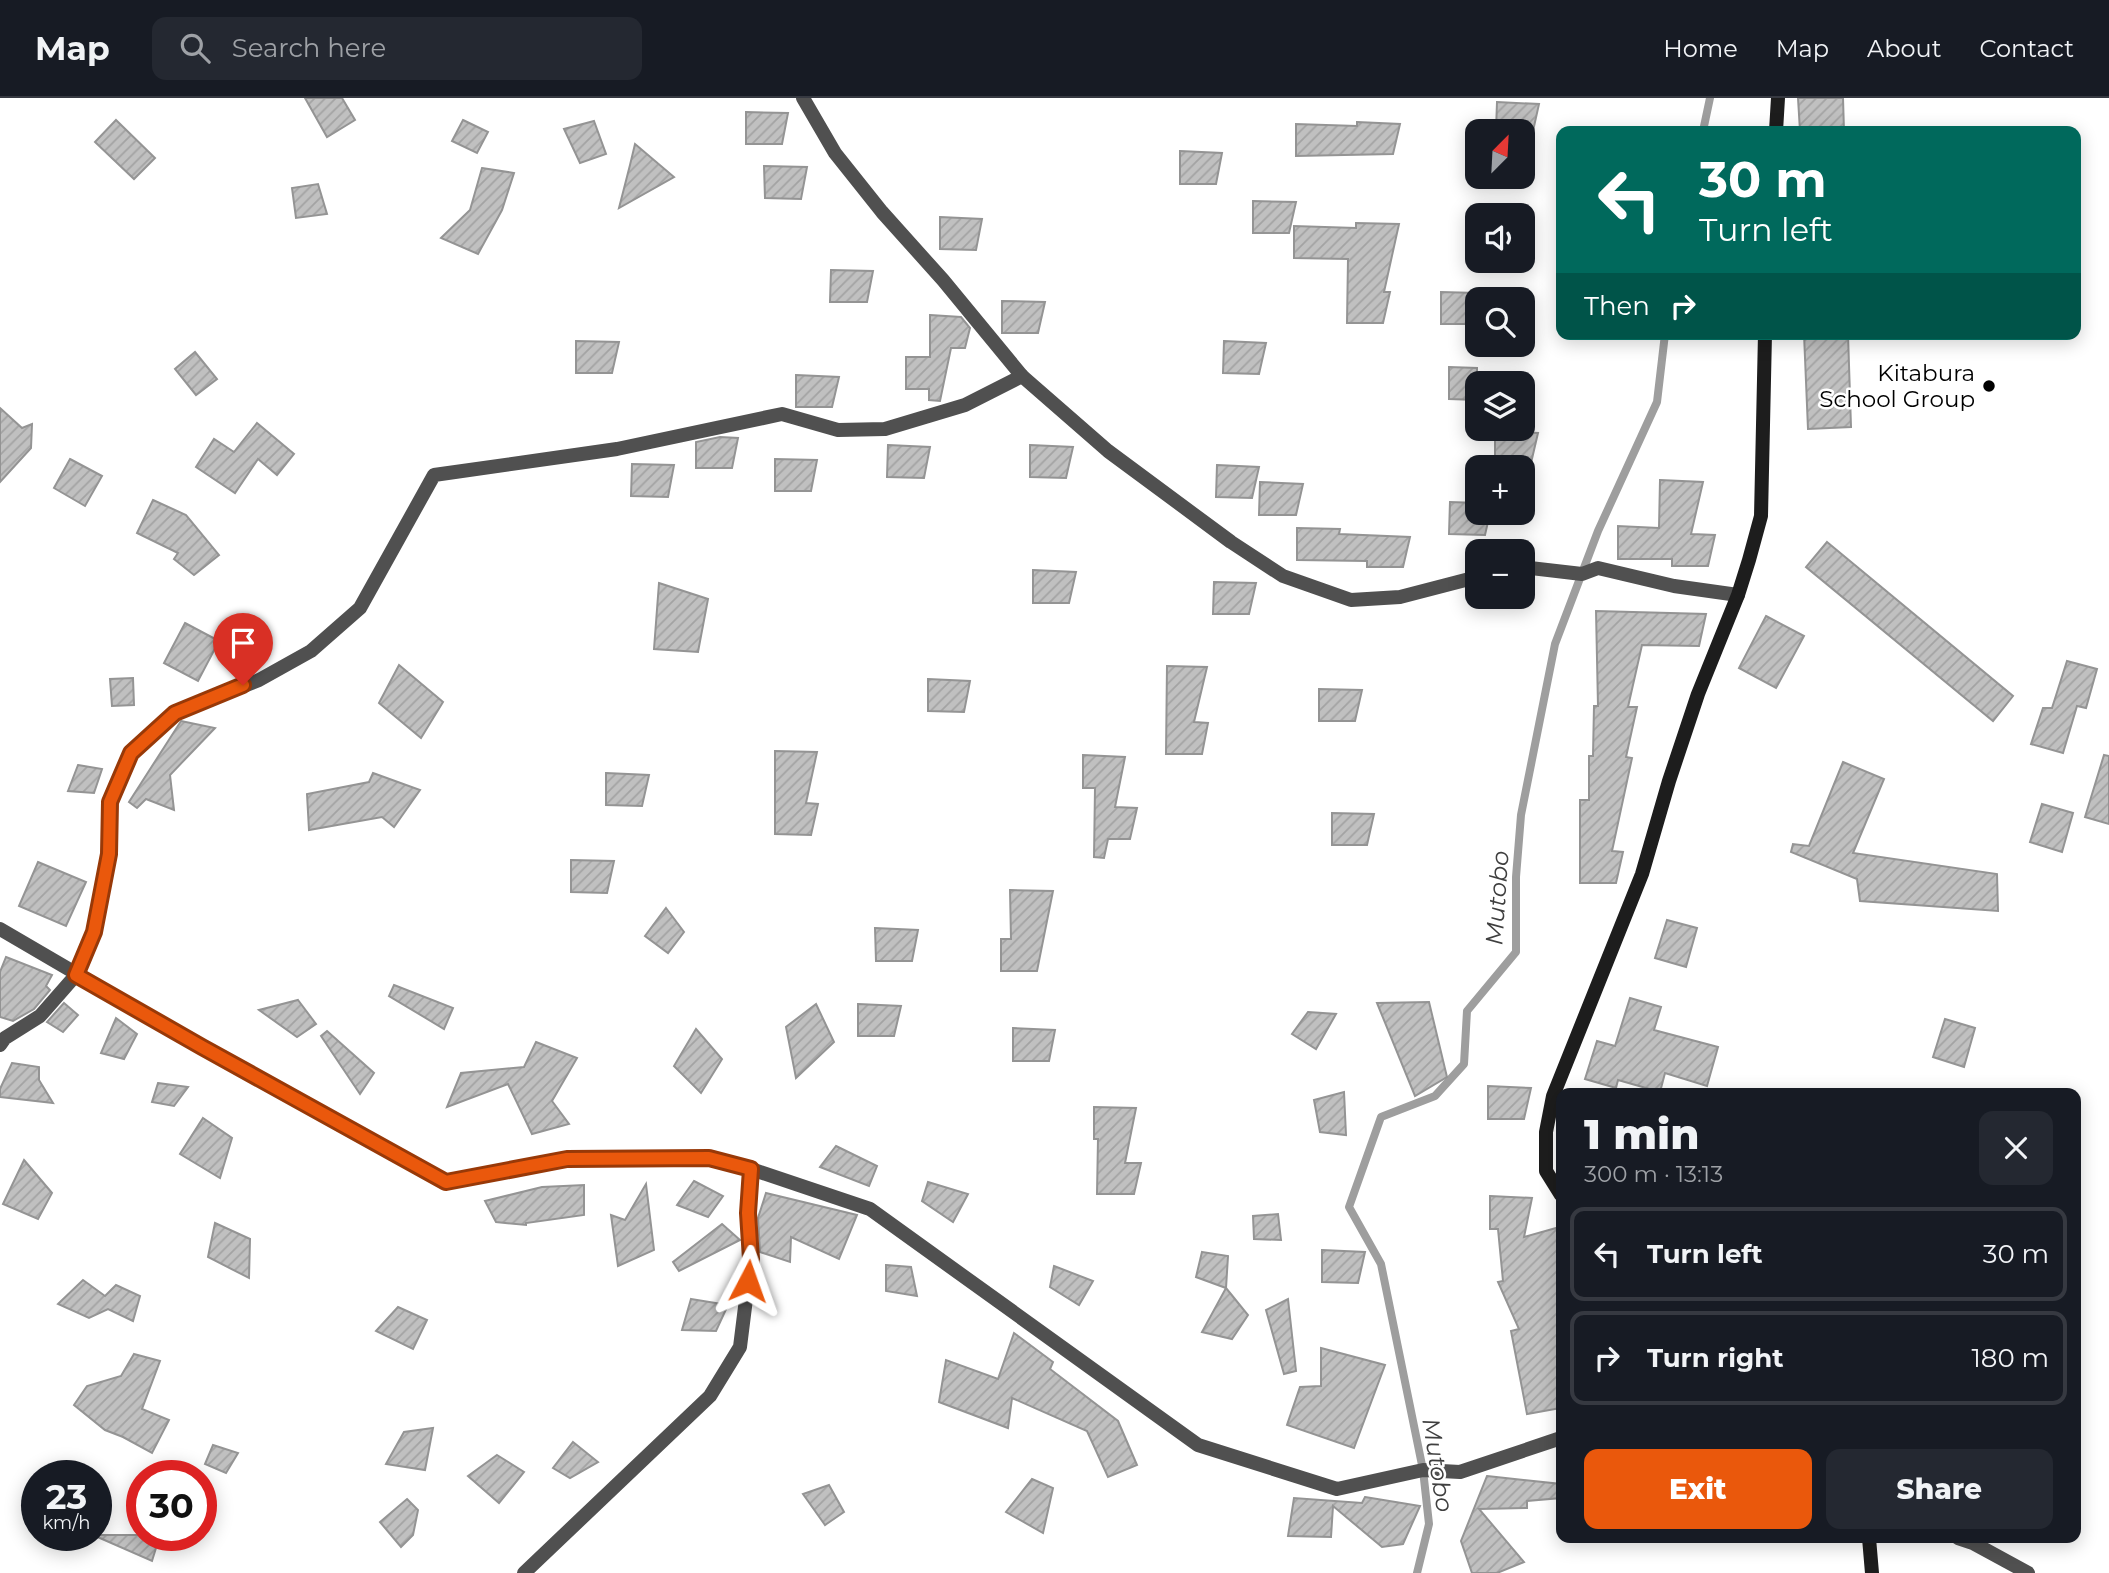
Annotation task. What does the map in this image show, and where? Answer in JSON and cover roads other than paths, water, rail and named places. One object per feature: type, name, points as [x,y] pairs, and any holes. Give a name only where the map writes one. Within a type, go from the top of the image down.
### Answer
[{"type":"main road","points":[[1776,126],[1778,98]]},
{"type":"main road","points":[[1556,1088],[1642,874],[1669,781],[1698,694],[1738,595],[1761,516],[1765,340]]},
{"type":"main road","points":[[1556,1089],[1546,1132],[1546,1171],[1556,1187]]},
{"type":"main road","points":[[1869,1543],[1872,1573]]},
{"type":"street","points":[[803,98],[835,153],[1022,376],[1108,451],[1231,542],[1283,576],[1351,600],[1400,597],[1465,579]]},
{"type":"street","points":[[0,1045],[5,1038],[40,1016],[76,975],[94,932],[109,854],[110,802],[131,753],[175,713],[259,680],[311,651],[360,608],[434,475],[617,449],[782,414],[838,430],[885,429],[965,405],[1022,376]]},
{"type":"street","points":[[1535,570],[1582,575],[1598,568],[1674,586],[1738,595]]},
{"type":"street","points":[[0,929],[202,1047],[446,1182],[567,1159],[709,1158],[751,1169],[870,1209],[1198,1444],[1211,1449],[1337,1489],[1423,1470],[1460,1472],[1556,1440]]},
{"type":"street","points":[[524,1573],[710,1396],[740,1347],[751,1259],[748,1213],[751,1169]]},
{"type":"street","points":[[1973,1543],[2028,1573]]},
{"type":"waterway","name":"Mutobo","points":[[1704,126],[1710,98]]},
{"type":"waterway","name":"Mutobo","points":[[1417,1573],[1429,1524],[1423,1470],[1381,1264],[1349,1207],[1381,1117],[1435,1096],[1464,1064],[1467,1011],[1516,952],[1516,877],[1521,815],[1555,644],[1598,531],[1657,402],[1664,340]]},
{"type":"place","name":"Kitabura School Group","points":[[1989,386]]}]
